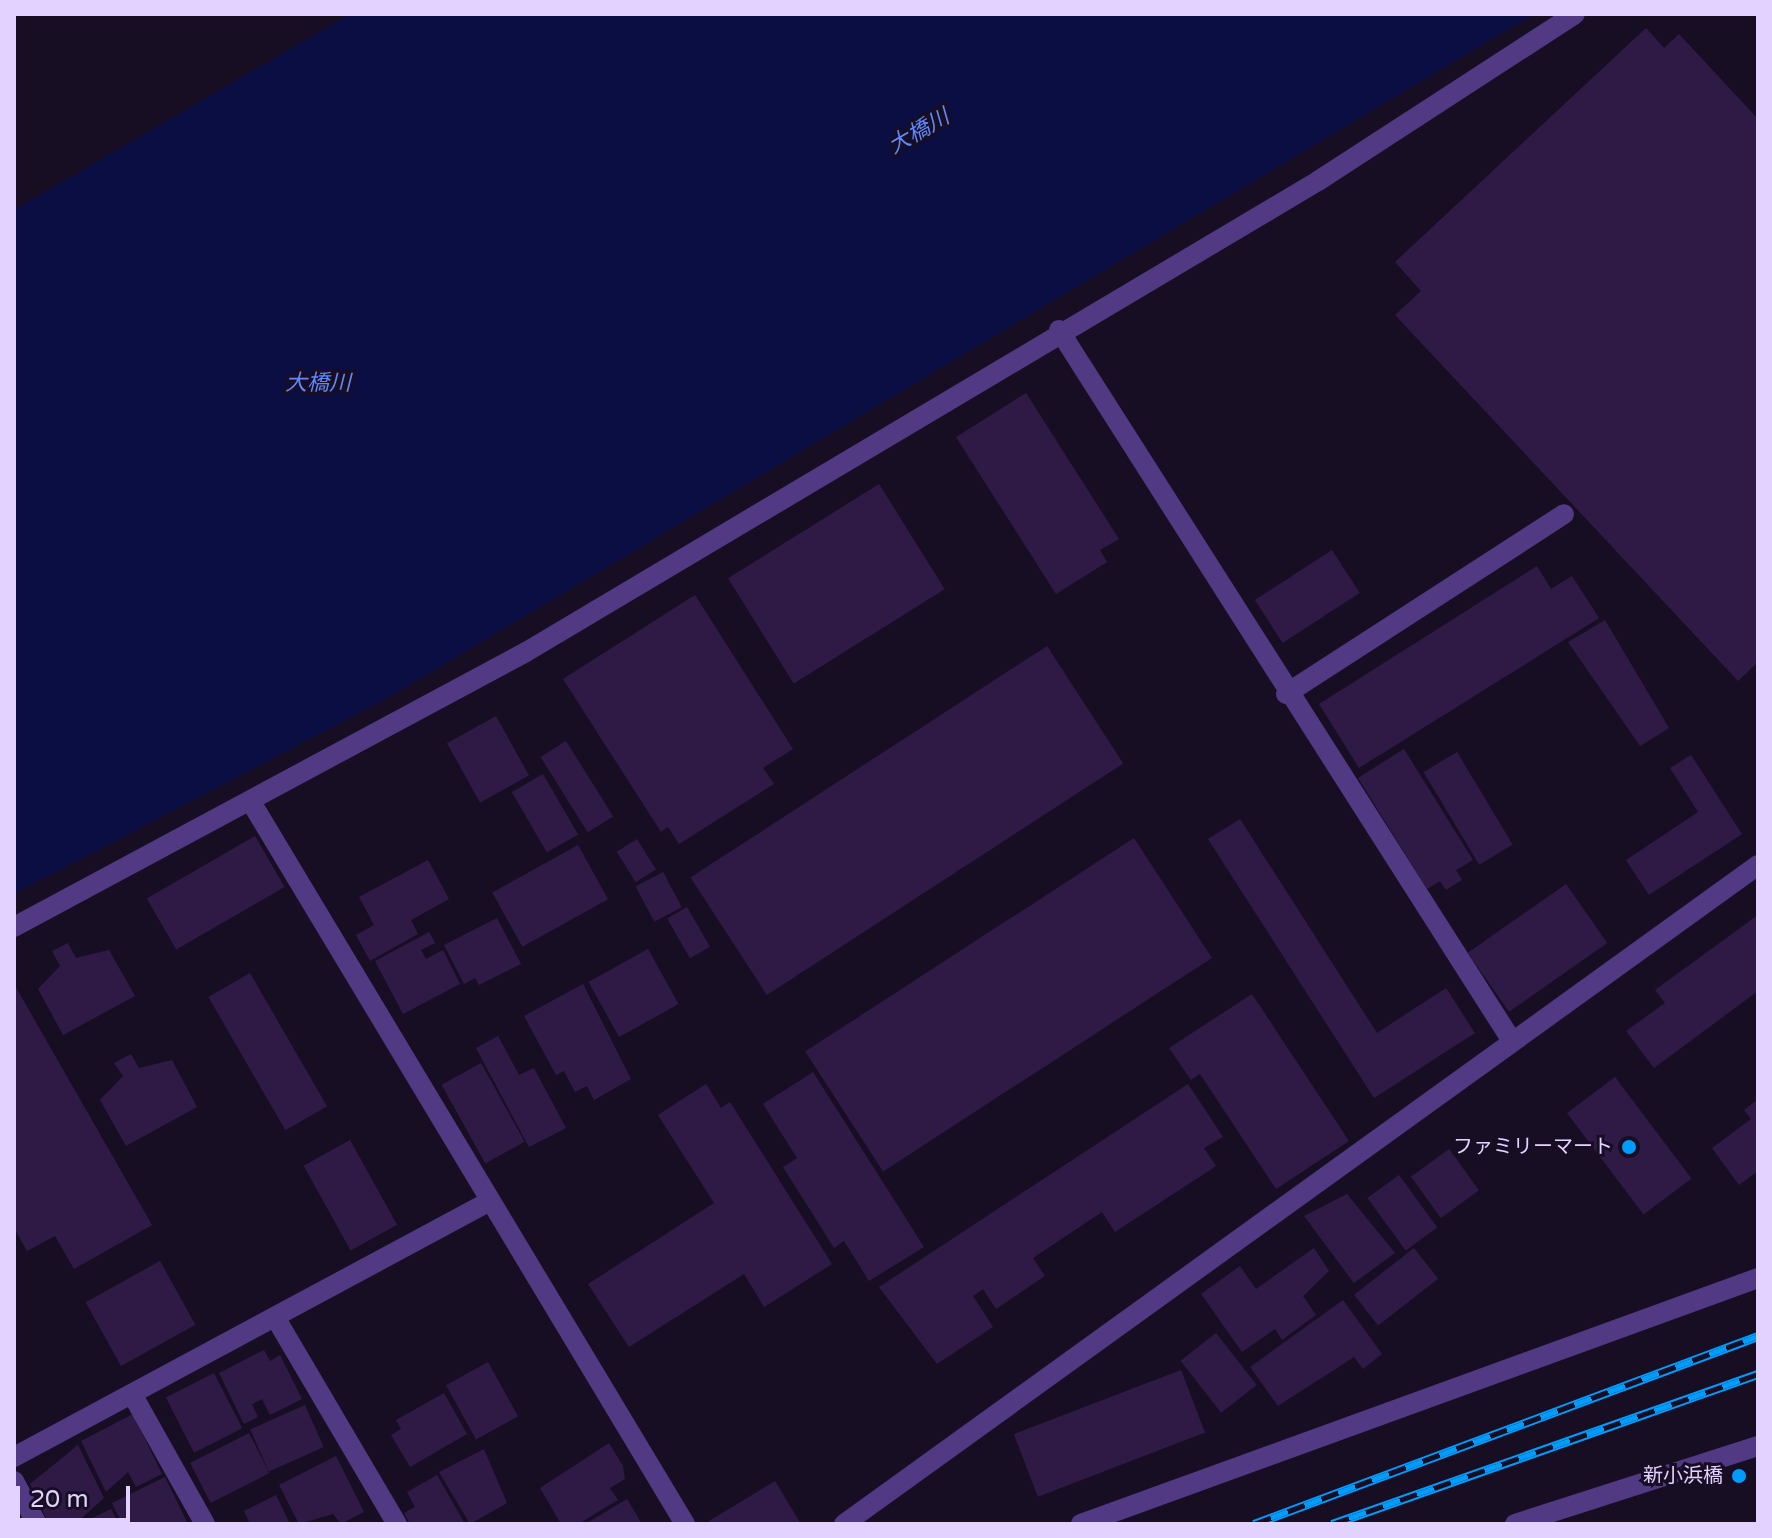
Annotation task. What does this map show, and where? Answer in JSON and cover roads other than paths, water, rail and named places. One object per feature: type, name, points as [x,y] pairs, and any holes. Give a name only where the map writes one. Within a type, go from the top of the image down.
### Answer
[{"type":"street","points":[[14,927],[526,652],[1059,330],[1318,181],[1575,14]]},
{"type":"street","points":[[1059,330],[1286,694],[1512,1041]]},
{"type":"street","points":[[1286,694],[1564,514]]},
{"type":"street","points":[[251,802],[685,1524]]},
{"type":"street","points":[[844,1524],[1758,865]]},
{"type":"street","points":[[14,1457],[490,1201]]},
{"type":"street","points":[[1081,1524],[1758,1278]]},
{"type":"street","points":[[275,1317],[397,1524]]},
{"type":"street","points":[[132,1394],[205,1524]]},
{"type":"street","points":[[1515,1524],[1758,1446]]},
{"type":"street","points":[[14,1481],[37,1524]]},
{"type":"water","name":"大橋川","points":[[350,14],[1534,14],[386,699],[14,894],[14,210]]},
{"type":"railway","points":[[1254,1524],[1758,1336]]},
{"type":"railway","points":[[1332,1524],[1758,1374]]},
{"type":"place","name":"ファミリーマート","points":[[1629,1147]]},
{"type":"place","name":"新小浜橋","points":[[1739,1476]]}]
